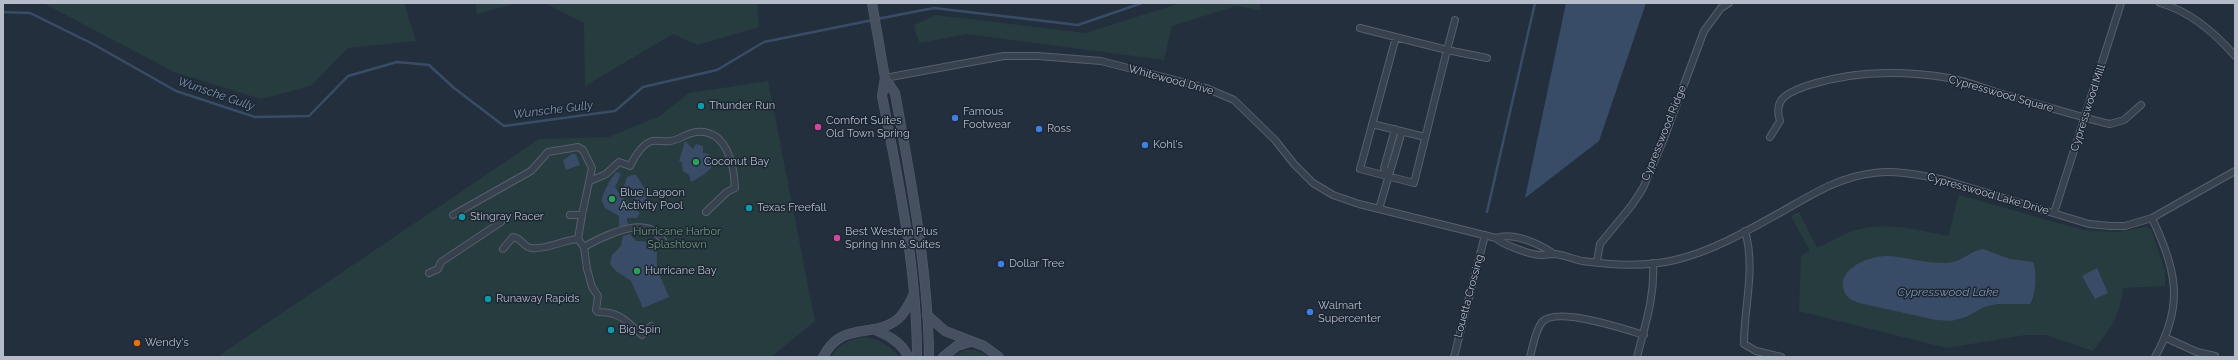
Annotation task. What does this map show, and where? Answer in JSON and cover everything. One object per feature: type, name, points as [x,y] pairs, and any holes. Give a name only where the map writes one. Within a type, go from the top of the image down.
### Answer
[{"type":"main road","points":[[872,4],[885,78],[882,96],[907,231],[914,294],[917,357]]},
{"type":"main road","points":[[885,78],[895,93],[921,244],[929,357]]},
{"type":"main road","points":[[907,231],[921,244]]},
{"type":"main road","points":[[823,357],[828,348],[840,336],[887,326],[898,318],[914,294]]},
{"type":"main road","points":[[927,315],[945,331],[970,342],[984,346],[999,357]]},
{"type":"main road","points":[[873,329],[886,334],[899,343],[908,357]]},
{"type":"main road","points":[[943,357],[958,346],[970,342]]},
{"type":"street","name":"Cypresswood Ridge","points":[[1597,261],[1600,244],[1632,205],[1643,188],[1663,141],[1704,31],[1721,8],[1729,3]]},
{"type":"street","name":"Cypresswood Mill","points":[[2054,213],[2121,3]]},
{"type":"street","points":[[2160,3],[2185,14],[2207,28],[2235,56]]},
{"type":"street","points":[[1396,37],[1360,169],[1414,183],[1455,20]]},
{"type":"street","points":[[1360,28],[1447,50],[1487,58]]},
{"type":"street","name":"Whitewood Drive","points":[[885,78],[1004,56],[1038,56],[1101,61],[1206,88],[1234,100],[1275,140],[1294,164],[1313,183],[1333,196],[1485,235]]},
{"type":"street","name":"Cypresswood Square","points":[[1770,137],[1780,122],[1777,113],[1778,105],[1788,94],[1818,82],[1865,73],[1909,73],[1950,78],[2110,124],[2124,120],[2140,105]]},
{"type":"street","points":[[1372,124],[1425,137]]},
{"type":"street","points":[[1388,177],[1384,168],[1395,129]]},
{"type":"street","points":[[1379,209],[1402,131]]},
{"type":"street","points":[[590,181],[606,174],[619,162],[630,166],[642,148],[651,141],[670,141],[696,132],[706,133],[718,139],[725,146],[732,160],[735,188],[727,192],[706,212]]},
{"type":"street","points":[[453,215],[531,171],[548,152],[572,148],[583,150],[592,168],[578,239],[584,247],[587,269],[598,300],[596,310],[598,312],[612,312],[626,321],[642,335],[651,326]]},
{"type":"street","name":"Cypresswood Lake Drive","points":[[1496,238],[1500,243],[1525,250],[1538,256],[1554,254],[1582,261],[1653,263],[1675,260],[1704,251],[1745,231],[1832,183],[1853,177],[1883,172],[1916,174],[1941,179],[2089,224],[2125,226],[2152,218],[2235,171]]},
{"type":"street","points":[[570,215],[582,215]]},
{"type":"street","points":[[2152,218],[2174,275],[2172,315],[2166,338],[2155,357]]},
{"type":"street","points":[[430,273],[438,269],[441,262],[501,222]]},
{"type":"street","points":[[584,247],[600,237],[630,229],[645,227],[654,231],[664,240]]},
{"type":"street","points":[[1745,231],[1750,262],[1750,279],[1744,344],[1748,348],[1781,357]]},
{"type":"street","name":"Cypresswood Lake Drive","points":[[1485,235],[1496,238],[1503,236],[1542,245],[1554,254]]},
{"type":"street","name":"Louetta Crossing","points":[[1454,357],[1485,235]]},
{"type":"street","points":[[503,249],[513,237],[520,240],[525,246],[534,248],[578,239]]},
{"type":"street","points":[[1525,250],[1527,241]]},
{"type":"street","points":[[1637,357],[1644,334],[1654,285],[1653,263]]},
{"type":"street","points":[[1530,357],[1537,331],[1542,322],[1555,316],[1606,324],[1644,334]]},
{"type":"street","points":[[2166,338],[2197,352],[2215,356]]},
{"type":"green space","points":[[43,3],[404,3],[416,41],[348,48],[311,86],[261,99],[174,72]]},
{"type":"green space","points":[[475,3],[518,3],[477,14]]},
{"type":"green space","points":[[545,3],[757,3],[759,27],[698,45],[673,34],[585,86],[584,23]]},
{"type":"green space","points":[[1181,3],[1259,3],[1261,10],[1236,6],[1172,26],[1164,60],[967,34],[919,43],[914,25],[936,15],[1085,33]]},
{"type":"green space","name":"Hurricane Harbor Splashtown","points":[[768,81],[815,321],[771,357],[217,357],[539,139],[609,137],[660,116],[689,93]]},
{"type":"green space","points":[[1959,195],[2083,230],[2117,232],[2146,227],[2151,229],[2165,271],[2165,286],[2123,288],[2122,298],[2117,314],[2093,351],[2046,335],[2025,335],[1947,348],[1799,311],[1801,256],[1810,251],[1791,216],[1799,212],[1817,248],[1842,235],[1862,228],[1887,226],[1899,227],[1948,236]]},
{"type":"green space","points":[[865,337],[884,344],[892,349],[899,357],[831,357],[841,345],[855,339]]},
{"type":"green space","points":[[966,350],[976,350],[990,357],[952,357]]},
{"type":"water","points":[[1566,3],[1646,3],[1599,141],[1525,198]]},
{"type":"water","name":"Coconut Bay","points":[[685,141],[693,149],[696,144],[703,146],[703,153],[709,154],[709,159],[711,161],[711,168],[702,176],[691,182],[689,175],[683,171],[682,162],[679,161]]},
{"type":"water","points":[[572,154],[576,154],[580,165],[566,170],[563,160]]},
{"type":"water","name":"Blue Lagoon Activity Pool","points":[[616,172],[621,174],[615,187],[631,209],[637,210],[640,213],[637,218],[627,218],[627,222],[629,224],[622,228],[619,226],[619,216],[605,208],[602,201],[605,191]]},
{"type":"water","points":[[636,175],[645,189],[647,198],[643,203],[637,201],[624,186],[627,177]]},
{"type":"water","name":"Hurricane Bay","points":[[630,234],[636,241],[652,243],[655,246],[657,250],[658,270],[669,297],[643,308],[631,281],[616,271],[610,264],[612,255],[621,246],[623,236]]},
{"type":"water","name":"Cypresswood Lake","points":[[1983,249],[2010,259],[2033,262],[2035,283],[2034,295],[2030,304],[1997,304],[1984,307],[1966,317],[1951,321],[1936,320],[1853,301],[1845,293],[1843,287],[1843,280],[1852,268],[1866,260],[1881,256],[1888,256],[1946,263],[1957,261]]},
{"type":"water","points":[[2097,268],[2108,293],[2095,299],[2082,276]]},
{"type":"waterway","name":"Wunsche Gully","points":[[877,19],[934,8],[1078,25],[1142,3]]},
{"type":"waterway","points":[[1487,212],[1535,3]]},
{"type":"waterway","name":"Wunsche Gully","points":[[3,12],[30,13],[93,44],[176,91],[255,117],[309,116],[348,76],[397,62],[429,65],[454,88],[504,126],[615,111],[643,87],[717,70],[764,42],[873,20]]},
{"type":"place","name":"Thunder Run","points":[[701,106]]},
{"type":"place","name":"Famous Footwear","points":[[955,118]]},
{"type":"place","name":"Comfort Suites Old Town Spring","points":[[818,127]]},
{"type":"place","name":"Ross","points":[[1039,129]]},
{"type":"place","name":"Kohl's","points":[[1145,145]]},
{"type":"place","name":"Coconut Bay","points":[[696,162]]},
{"type":"place","name":"Blue Lagoon Activity Pool","points":[[612,199]]},
{"type":"place","name":"Texas Freefall","points":[[749,208]]},
{"type":"place","name":"Stingray Racer","points":[[462,217]]},
{"type":"place","name":"Best Western Plus Spring Inn & Suites","points":[[837,238]]},
{"type":"place","name":"Dollar Tree","points":[[1001,264]]},
{"type":"place","name":"Hurricane Bay","points":[[637,271]]},
{"type":"place","name":"Runaway Rapids","points":[[488,299]]},
{"type":"place","name":"Walmart Supercenter","points":[[1310,312]]},
{"type":"place","name":"Big Spin","points":[[611,330]]},
{"type":"place","name":"Wendy's","points":[[137,343]]}]
